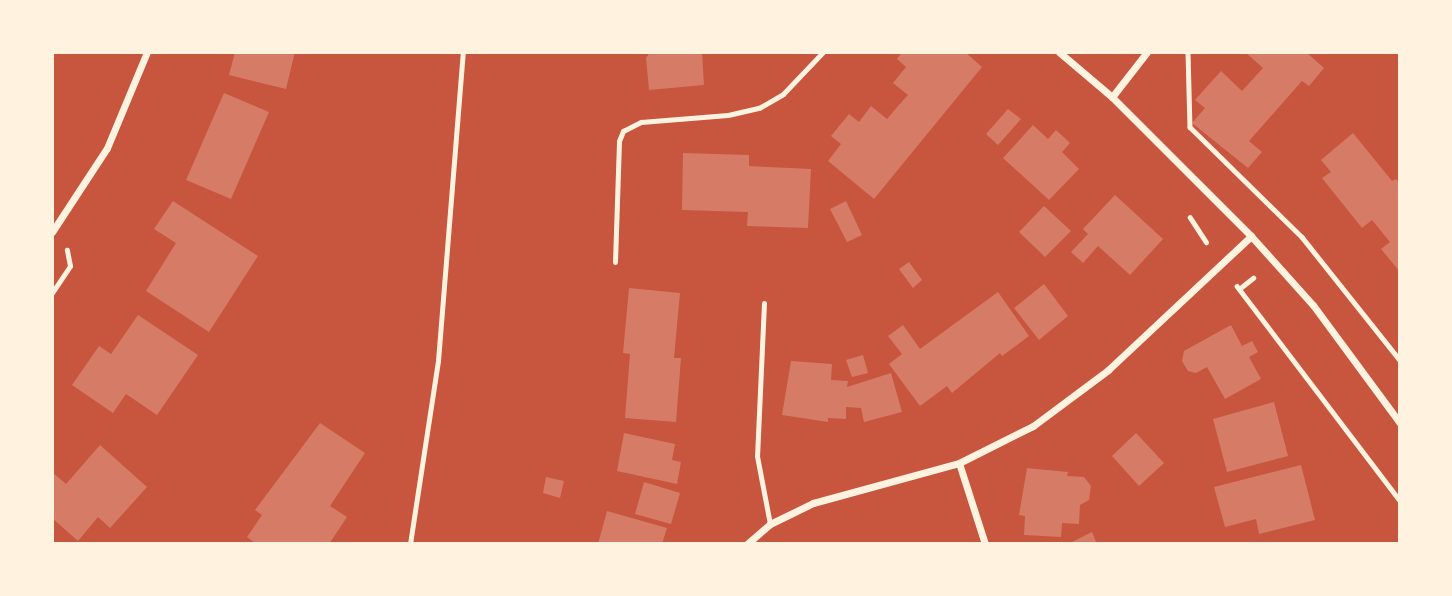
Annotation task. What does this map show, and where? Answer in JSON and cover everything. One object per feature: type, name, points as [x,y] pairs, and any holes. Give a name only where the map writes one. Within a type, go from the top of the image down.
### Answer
[{"type":"street","points":[[52,232],[107,148],[147,52]]},
{"type":"street","points":[[1059,52],[1112,97],[1251,236],[1313,305],[1399,423]]},
{"type":"street","points":[[1112,97],[1147,52]]},
{"type":"street","points":[[747,544],[770,524],[814,503],[959,463],[1069,402],[1251,236]]},
{"type":"street","points":[[959,463],[985,544]]},
{"type":"lane","points":[[615,262],[619,141],[624,131],[641,122],[728,115],[759,108],[783,94],[822,52]]},
{"type":"lane","points":[[764,303],[757,456],[770,524]]},
{"type":"path","points":[[410,544],[438,361],[463,52]]},
{"type":"path","points":[[1188,52],[1190,127],[1302,237],[1399,360]]},
{"type":"path","points":[[52,293],[70,266],[62,220]]},
{"type":"building","points":[[235,52],[295,52],[286,89],[229,75]]},
{"type":"building","points":[[650,52],[702,52],[704,85],[649,90],[646,58]]},
{"type":"building","points":[[902,52],[965,52],[982,67],[874,199],[828,161],[841,144],[831,136],[849,114],[859,122],[871,106],[887,119],[908,95],[893,83],[906,67],[897,59]]},
{"type":"building","points":[[1245,52],[1306,52],[1324,68],[1309,86],[1302,81],[1249,141],[1262,152],[1248,168],[1192,123],[1205,108],[1195,100],[1221,71],[1242,91],[1263,68]]},
{"type":"building","points":[[224,93],[269,112],[231,199],[186,180]]},
{"type":"building","points":[[1008,109],[1021,119],[998,145],[986,134]]},
{"type":"building","points":[[1033,125],[1048,139],[1056,130],[1070,143],[1062,152],[1079,169],[1049,200],[1003,158]]},
{"type":"building","points":[[1353,133],[1392,181],[1396,179],[1400,184],[1400,272],[1381,249],[1390,242],[1372,220],[1362,228],[1322,178],[1331,172],[1321,160]]},
{"type":"building","points":[[683,153],[749,155],[749,166],[811,169],[808,228],[747,226],[748,212],[682,210]]},
{"type":"building","points":[[1115,195],[1163,239],[1130,275],[1098,246],[1083,263],[1071,252],[1088,234],[1083,229]]},
{"type":"building","points":[[173,201],[258,256],[209,332],[146,291],[176,243],[154,229]]},
{"type":"building","points":[[846,201],[862,235],[847,242],[830,209]]},
{"type":"building","points":[[1044,206],[1071,231],[1045,257],[1019,232]]},
{"type":"building","points":[[909,262],[922,280],[913,288],[899,269]]},
{"type":"building","points":[[1044,284],[1068,316],[1039,340],[1014,308]]},
{"type":"building","points":[[629,288],[680,293],[674,358],[681,358],[676,422],[625,418],[630,354],[623,353]]},
{"type":"building","points":[[998,292],[1029,336],[1002,356],[1000,353],[952,393],[947,386],[920,406],[889,364],[902,354],[888,336],[903,325],[920,349]]},
{"type":"building","points":[[138,315],[198,355],[157,415],[126,394],[113,413],[72,385],[99,346],[111,354]]},
{"type":"building","points":[[1231,325],[1242,346],[1252,341],[1258,352],[1249,357],[1261,379],[1225,399],[1207,367],[1196,373],[1188,371],[1182,361],[1184,351]]},
{"type":"building","points":[[863,355],[868,373],[852,377],[846,360]]},
{"type":"building","points":[[791,361],[832,364],[831,380],[848,381],[847,387],[891,373],[902,412],[864,422],[861,408],[846,407],[846,419],[828,418],[828,422],[782,415]]},
{"type":"building","points":[[1274,402],[1288,456],[1227,472],[1213,419]]},
{"type":"building","points":[[320,423],[365,453],[330,506],[347,517],[329,544],[256,544],[247,537],[262,515],[255,510]]},
{"type":"building","points":[[624,433],[675,444],[672,460],[681,462],[677,484],[617,471]]},
{"type":"building","points":[[1136,433],[1164,463],[1139,486],[1112,456]]},
{"type":"building","points":[[100,445],[147,487],[110,528],[98,517],[78,541],[52,518],[52,472],[66,484]]},
{"type":"building","points":[[1301,465],[1315,520],[1259,534],[1256,519],[1225,527],[1214,487]]},
{"type":"building","points":[[1027,468],[1068,472],[1067,476],[1084,477],[1091,486],[1089,500],[1080,505],[1079,524],[1062,523],[1061,537],[1024,535],[1025,516],[1019,515]]},
{"type":"building","points":[[546,477],[564,481],[560,498],[543,493]]},
{"type":"building","points":[[644,482],[680,493],[671,524],[635,514]]},
{"type":"building","points":[[607,511],[667,528],[662,544],[598,544]]},
{"type":"building","points":[[1092,532],[1097,544],[1068,544]]}]
